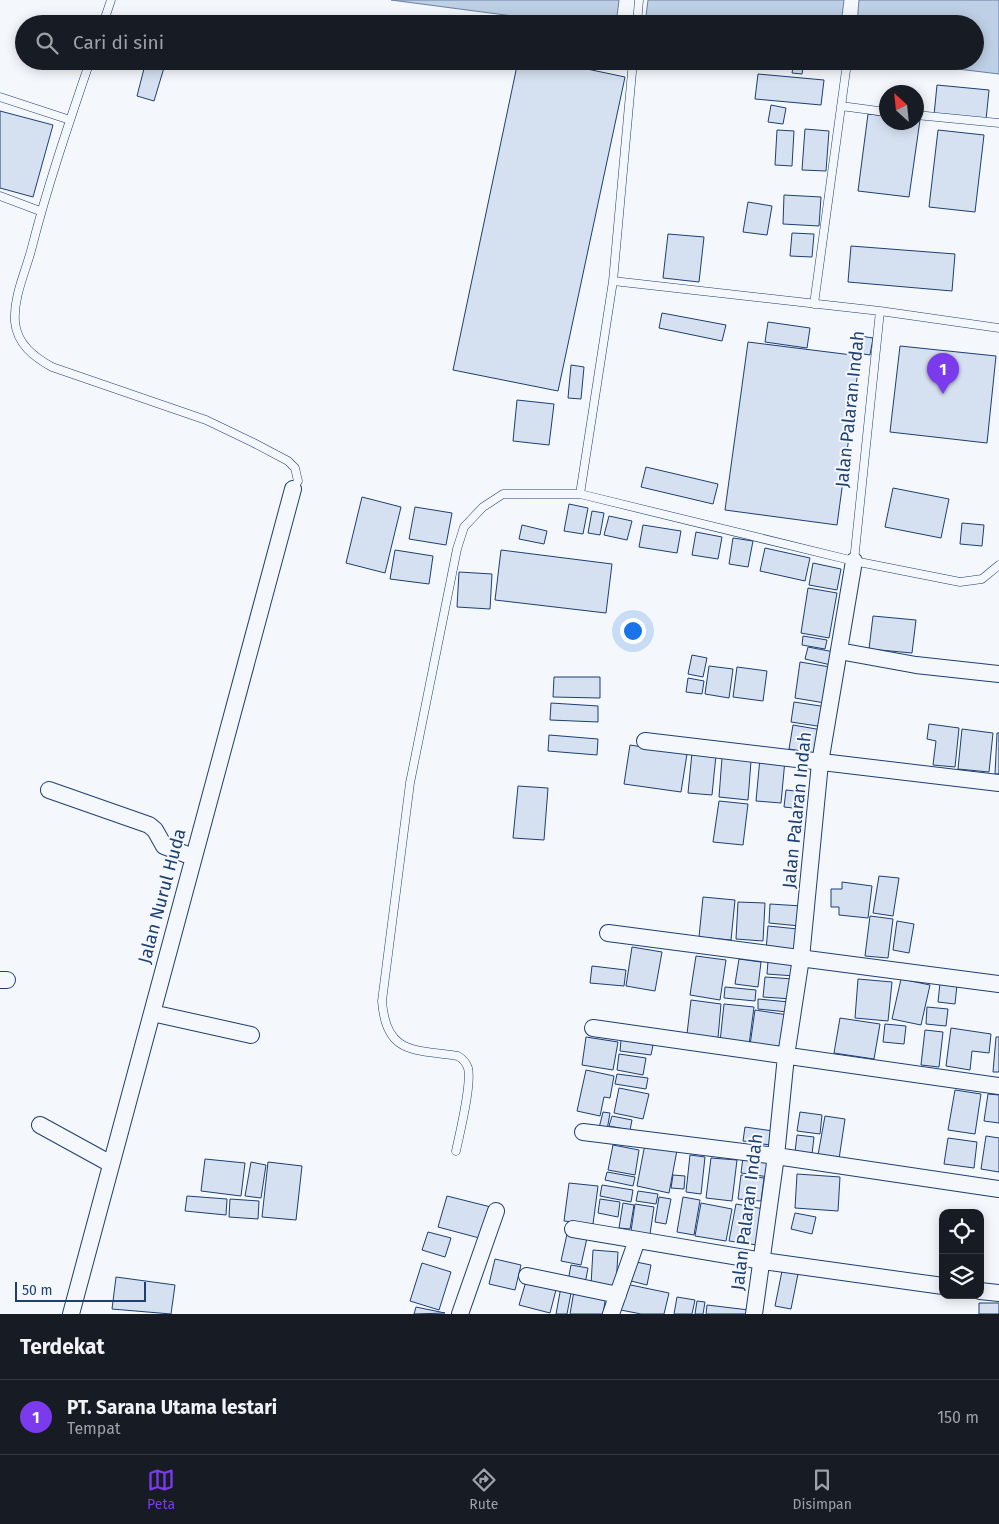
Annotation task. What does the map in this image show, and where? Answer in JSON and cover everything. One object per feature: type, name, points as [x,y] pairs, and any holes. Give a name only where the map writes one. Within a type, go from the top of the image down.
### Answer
[{"type":"street","name":"Jalan Nurul Huda","points":[[71,1314],[193,857],[246,671],[292,489]]},
{"type":"street","name":"Jalan Palaran Indah","points":[[754,1314],[776,1156],[786,1056],[801,958],[820,763],[854,561]]},
{"type":"street","points":[[839,651],[916,664],[999,674]]},
{"type":"street","points":[[645,741],[999,783]]},
{"type":"street","points":[[49,790],[149,826],[155,830],[164,846],[193,857]]},
{"type":"street","points":[[608,933],[999,984]]},
{"type":"street","points":[[152,1013],[251,1035]]},
{"type":"street","points":[[593,1028],[999,1086]]},
{"type":"street","points":[[40,1125],[111,1164]]},
{"type":"street","points":[[583,1132],[776,1156],[999,1189]]},
{"type":"street","points":[[460,1314],[496,1210]]},
{"type":"street","points":[[573,1229],[762,1261],[939,1285]]},
{"type":"street","points":[[611,1314],[637,1240]]},
{"type":"street","points":[[526,1276],[618,1295]]},
{"type":"street","points":[[984,1291],[999,1293]]},
{"type":"lane","points":[[106,15],[111,0]]},
{"type":"lane","points":[[638,15],[639,0]]},
{"type":"lane","points":[[87,70],[40,210],[17,302],[15,321],[19,338],[34,357],[52,367],[206,420],[254,442],[288,462],[294,468],[298,481],[292,489]]},
{"type":"lane","points":[[580,494],[614,281],[632,70]]},
{"type":"lane","points":[[814,304],[846,70]]},
{"type":"lane","points":[[0,96],[70,120]]},
{"type":"lane","points":[[841,106],[879,111]]},
{"type":"lane","points":[[924,116],[999,123]]},
{"type":"lane","points":[[0,196],[40,210]]},
{"type":"lane","points":[[614,281],[880,311],[999,328]]},
{"type":"lane","name":"Jalan Palaran Indah","points":[[854,561],[880,311]]},
{"type":"lane","points":[[456,1151],[468,1083],[468,1068],[464,1060],[458,1056],[406,1047],[395,1041],[387,1030],[383,1018],[382,1001],[410,783],[457,549],[464,527],[484,507],[502,494],[580,494],[854,561],[960,582],[982,579],[999,565]]},
{"type":"water","points":[[391,0],[619,0],[617,15],[505,15]]},
{"type":"water","points":[[648,0],[844,0],[842,15],[646,15]]},
{"type":"water","points":[[859,0],[999,0],[999,74],[966,70],[984,70],[984,15],[858,15]]},
{"type":"building","points":[[144,70],[163,70],[154,101],[137,96]]},
{"type":"building","points":[[516,70],[592,70],[625,77],[558,391],[453,370]]},
{"type":"building","points":[[792,70],[803,70],[802,74],[792,73]]},
{"type":"building","points":[[758,74],[824,80],[821,105],[755,99]]},
{"type":"building","points":[[937,85],[989,90],[986,120],[934,115]]},
{"type":"building","points":[[771,105],[786,108],[783,124],[768,122]]},
{"type":"building","points":[[0,111],[53,125],[33,197],[0,188]]},
{"type":"building","points":[[868,114],[879,115],[879,130],[919,130],[909,197],[858,191]]},
{"type":"building","points":[[805,129],[829,131],[826,171],[802,170]]},
{"type":"building","points":[[777,130],[794,131],[792,166],[775,165]]},
{"type":"building","points":[[938,130],[984,135],[975,212],[929,207]]},
{"type":"building","points":[[784,195],[821,197],[819,226],[783,224]]},
{"type":"building","points":[[748,202],[772,206],[767,235],[743,232]]},
{"type":"building","points":[[792,233],[814,234],[812,257],[790,256]]},
{"type":"building","points":[[668,234],[704,237],[699,282],[663,278]]},
{"type":"building","points":[[851,246],[955,254],[952,291],[848,282]]},
{"type":"building","points":[[662,313],[726,325],[722,341],[659,328]]},
{"type":"building","points":[[768,322],[810,328],[807,348],[765,342]]},
{"type":"building","points":[[860,336],[873,338],[870,355],[857,353]]},
{"type":"building","points":[[748,342],[860,356],[837,525],[725,510]]},
{"type":"building","points":[[900,346],[996,356],[987,443],[890,432]]},
{"type":"building","points":[[571,365],[584,367],[581,399],[568,398]]},
{"type":"building","points":[[517,400],[554,404],[549,445],[513,441]]},
{"type":"building","points":[[646,467],[718,484],[713,504],[641,487]]},
{"type":"building","points":[[893,488],[949,499],[941,538],[885,527]]},
{"type":"building","points":[[362,497],[401,507],[385,573],[346,563]]},
{"type":"building","points":[[569,504],[588,508],[583,534],[564,531]]},
{"type":"building","points":[[415,507],[452,513],[446,545],[409,539]]},
{"type":"building","points":[[592,511],[604,513],[600,535],[588,533]]},
{"type":"building","points":[[609,516],[632,521],[627,540],[604,535]]},
{"type":"building","points":[[962,523],[984,525],[982,546],[960,544]]},
{"type":"building","points":[[522,525],[547,531],[544,544],[519,539]]},
{"type":"building","points":[[643,525],[681,531],[677,553],[639,547]]},
{"type":"building","points":[[696,532],[722,537],[718,559],[692,555]]},
{"type":"building","points":[[733,538],[753,541],[748,567],[729,564]]},
{"type":"building","points":[[765,548],[810,558],[805,581],[760,571]]},
{"type":"building","points":[[395,550],[433,556],[429,584],[390,579]]},
{"type":"building","points":[[501,550],[612,564],[606,613],[495,600]]},
{"type":"building","points":[[813,563],[841,569],[837,590],[809,585]]},
{"type":"building","points":[[459,572],[492,574],[490,609],[457,607]]},
{"type":"building","points":[[808,588],[837,593],[829,638],[801,633]]},
{"type":"building","points":[[873,616],[916,620],[912,653],[869,649]]},
{"type":"building","points":[[803,636],[827,640],[825,649],[802,645]]},
{"type":"building","points":[[808,647],[834,652],[831,665],[805,659]]},
{"type":"building","points":[[692,655],[707,658],[703,677],[688,674]]},
{"type":"building","points":[[800,662],[830,667],[825,703],[795,698]]},
{"type":"building","points":[[709,666],[733,669],[729,698],[705,694]]},
{"type":"building","points":[[737,667],[767,671],[763,701],[733,697]]},
{"type":"building","points":[[554,677],[600,677],[600,698],[553,697]]},
{"type":"building","points":[[688,678],[704,681],[702,694],[686,692]]},
{"type":"building","points":[[794,702],[827,707],[824,727],[791,722]]},
{"type":"building","points":[[551,703],[598,706],[598,722],[550,720]]},
{"type":"building","points":[[929,724],[959,728],[955,767],[933,765],[936,741],[927,739]]},
{"type":"building","points":[[793,725],[822,730],[818,754],[789,749]]},
{"type":"building","points":[[962,729],[993,733],[989,772],[958,769]]},
{"type":"building","points":[[997,733],[999,733],[999,774],[995,774]]},
{"type":"building","points":[[549,735],[598,739],[597,755],[548,751]]},
{"type":"building","points":[[630,745],[687,754],[681,792],[624,784]]},
{"type":"building","points":[[692,753],[716,755],[712,795],[688,793]]},
{"type":"building","points":[[722,758],[751,761],[748,800],[719,797]]},
{"type":"building","points":[[760,758],[785,760],[781,803],[756,801]]},
{"type":"building","points":[[518,786],[548,788],[544,840],[513,838]]},
{"type":"building","points":[[786,790],[804,792],[802,809],[784,807]]},
{"type":"building","points":[[719,801],[748,804],[743,845],[713,842]]},
{"type":"building","points":[[879,876],[899,878],[893,916],[873,913]]},
{"type":"building","points":[[842,882],[872,886],[868,918],[839,915],[839,907],[831,907],[831,889],[842,889]]},
{"type":"building","points":[[703,897],[735,900],[731,940],[699,937]]},
{"type":"building","points":[[738,902],[765,903],[763,941],[736,939]]},
{"type":"building","points":[[770,904],[802,906],[800,926],[769,923]]},
{"type":"building","points":[[870,916],[893,919],[888,958],[865,956]]},
{"type":"building","points":[[897,921],[914,924],[909,953],[893,950]]},
{"type":"building","points":[[768,926],[798,929],[796,954],[766,951]]},
{"type":"building","points":[[632,947],[662,952],[655,991],[626,986]]},
{"type":"building","points":[[696,956],[726,960],[720,1000],[690,995]]},
{"type":"building","points":[[739,959],[761,962],[758,987],[735,984]]},
{"type":"building","points":[[768,961],[796,963],[795,976],[767,974]]},
{"type":"building","points":[[592,966],[626,970],[624,986],[590,983]]},
{"type":"building","points":[[765,977],[793,979],[792,999],[763,997]]},
{"type":"building","points":[[858,979],[892,982],[888,1021],[855,1018]]},
{"type":"building","points":[[901,979],[930,985],[921,1025],[892,1019]]},
{"type":"building","points":[[940,983],[957,985],[955,1004],[938,1002]]},
{"type":"building","points":[[725,987],[756,990],[755,1001],[724,998]]},
{"type":"building","points":[[758,999],[789,1002],[788,1012],[758,1009]]},
{"type":"building","points":[[691,1000],[721,1004],[718,1038],[687,1034]]},
{"type":"building","points":[[724,1004],[754,1007],[749,1045],[720,1042]]},
{"type":"building","points":[[927,1007],[948,1009],[946,1026],[926,1024]]},
{"type":"building","points":[[755,1010],[788,1015],[783,1050],[750,1045]]},
{"type":"building","points":[[840,1018],[880,1024],[874,1059],[834,1053]]},
{"type":"building","points":[[885,1024],[906,1026],[904,1044],[883,1042]]},
{"type":"building","points":[[951,1028],[991,1034],[989,1053],[972,1051],[970,1070],[946,1066]]},
{"type":"building","points":[[925,1030],[943,1032],[939,1067],[921,1065]]},
{"type":"building","points":[[586,1037],[618,1042],[613,1070],[582,1065]]},
{"type":"building","points":[[996,1037],[999,1037],[999,1072],[993,1072]]},
{"type":"building","points":[[621,1040],[653,1045],[651,1055],[620,1051]]},
{"type":"building","points":[[619,1054],[646,1058],[643,1075],[617,1070]]},
{"type":"building","points":[[586,1070],[614,1076],[610,1098],[604,1097],[600,1116],[577,1111]]},
{"type":"building","points":[[617,1074],[648,1078],[646,1089],[615,1084]]},
{"type":"building","points":[[619,1088],[649,1094],[643,1119],[614,1113]]},
{"type":"building","points":[[955,1090],[981,1094],[975,1134],[948,1130]]},
{"type":"building","points":[[988,1094],[999,1095],[999,1123],[984,1121]]},
{"type":"building","points":[[603,1112],[610,1113],[607,1130],[599,1128]]},
{"type":"building","points":[[800,1112],[822,1115],[820,1134],[797,1131]]},
{"type":"building","points":[[612,1116],[632,1120],[630,1130],[609,1126]]},
{"type":"building","points":[[825,1116],[845,1119],[839,1159],[818,1155]]},
{"type":"building","points":[[745,1127],[773,1131],[770,1145],[743,1141]]},
{"type":"building","points":[[797,1135],[814,1137],[812,1154],[795,1152]]},
{"type":"building","points":[[986,1136],[999,1138],[999,1172],[981,1169]]},
{"type":"building","points":[[948,1138],[977,1142],[974,1168],[944,1164]]},
{"type":"building","points":[[645,1144],[677,1150],[669,1193],[637,1186]]},
{"type":"building","points":[[613,1145],[639,1150],[635,1175],[608,1170]]},
{"type":"building","points":[[690,1155],[705,1157],[701,1194],[686,1192]]},
{"type":"building","points":[[743,1157],[772,1161],[769,1177],[741,1173]]},
{"type":"building","points":[[711,1158],[737,1160],[732,1201],[706,1198]]},
{"type":"building","points":[[205,1159],[245,1163],[241,1196],[201,1191]]},
{"type":"building","points":[[251,1162],[266,1165],[261,1198],[245,1196]]},
{"type":"building","points":[[268,1162],[302,1166],[296,1220],[262,1217]]},
{"type":"building","points":[[607,1172],[635,1177],[633,1186],[605,1180]]},
{"type":"building","points":[[797,1174],[840,1177],[838,1211],[795,1208]]},
{"type":"building","points":[[673,1175],[685,1176],[684,1189],[671,1188]]},
{"type":"building","points":[[741,1175],[764,1178],[761,1201],[738,1199]]},
{"type":"building","points":[[569,1183],[598,1186],[593,1224],[564,1221]]},
{"type":"building","points":[[602,1185],[633,1190],[631,1202],[600,1196]]},
{"type":"building","points":[[638,1191],[658,1194],[656,1204],[636,1201]]},
{"type":"building","points":[[187,1196],[227,1199],[226,1215],[185,1211]]},
{"type":"building","points":[[447,1196],[491,1207],[483,1239],[438,1227]]},
{"type":"building","points":[[659,1197],[671,1199],[666,1224],[655,1222]]},
{"type":"building","points":[[683,1197],[700,1200],[694,1235],[677,1232]]},
{"type":"building","points":[[230,1199],[259,1201],[258,1219],[229,1217]]},
{"type":"building","points":[[600,1199],[620,1202],[618,1217],[598,1213]]},
{"type":"building","points":[[623,1203],[634,1205],[630,1229],[619,1228]]},
{"type":"building","points":[[701,1203],[732,1209],[726,1241],[695,1236]]},
{"type":"building","points":[[635,1204],[654,1207],[650,1234],[631,1231]]},
{"type":"building","points":[[736,1204],[764,1209],[757,1245],[729,1241]]},
{"type":"building","points":[[795,1213],[816,1217],[812,1234],[791,1229]]},
{"type":"building","points":[[428,1232],[451,1238],[445,1257],[422,1250]]},
{"type":"building","points":[[567,1234],[587,1238],[581,1265],[561,1261]]},
{"type":"building","points":[[593,1250],[618,1252],[616,1287],[591,1285]]},
{"type":"building","points":[[495,1259],[521,1265],[515,1290],[489,1284]]},
{"type":"building","points":[[636,1262],[651,1265],[647,1285],[631,1281]]},
{"type":"building","points":[[422,1263],[451,1272],[439,1310],[410,1301]]},
{"type":"building","points":[[571,1265],[588,1268],[585,1284],[568,1281]]},
{"type":"building","points":[[783,1266],[799,1269],[791,1309],[775,1306]]},
{"type":"building","points":[[116,1277],[175,1285],[171,1314],[112,1309]]},
{"type":"building","points":[[527,1278],[557,1286],[550,1313],[519,1305]]},
{"type":"building","points":[[626,1284],[669,1293],[664,1314],[641,1314],[621,1310]]},
{"type":"building","points":[[561,1287],[572,1288],[567,1314],[556,1314]]},
{"type":"building","points":[[574,1291],[606,1295],[603,1314],[570,1314]]},
{"type":"building","points":[[677,1297],[695,1300],[692,1314],[674,1314]]},
{"type":"building","points":[[697,1301],[705,1302],[703,1314],[695,1314]]},
{"type":"building","points":[[979,1303],[999,1303],[999,1314],[979,1314]]},
{"type":"building","points":[[707,1305],[749,1310],[748,1314],[706,1314]]},
{"type":"building","points":[[416,1307],[445,1313],[414,1314]]},
{"type":"place","name":"PT. Sarana Utama lestari","points":[[943,394]]}]
